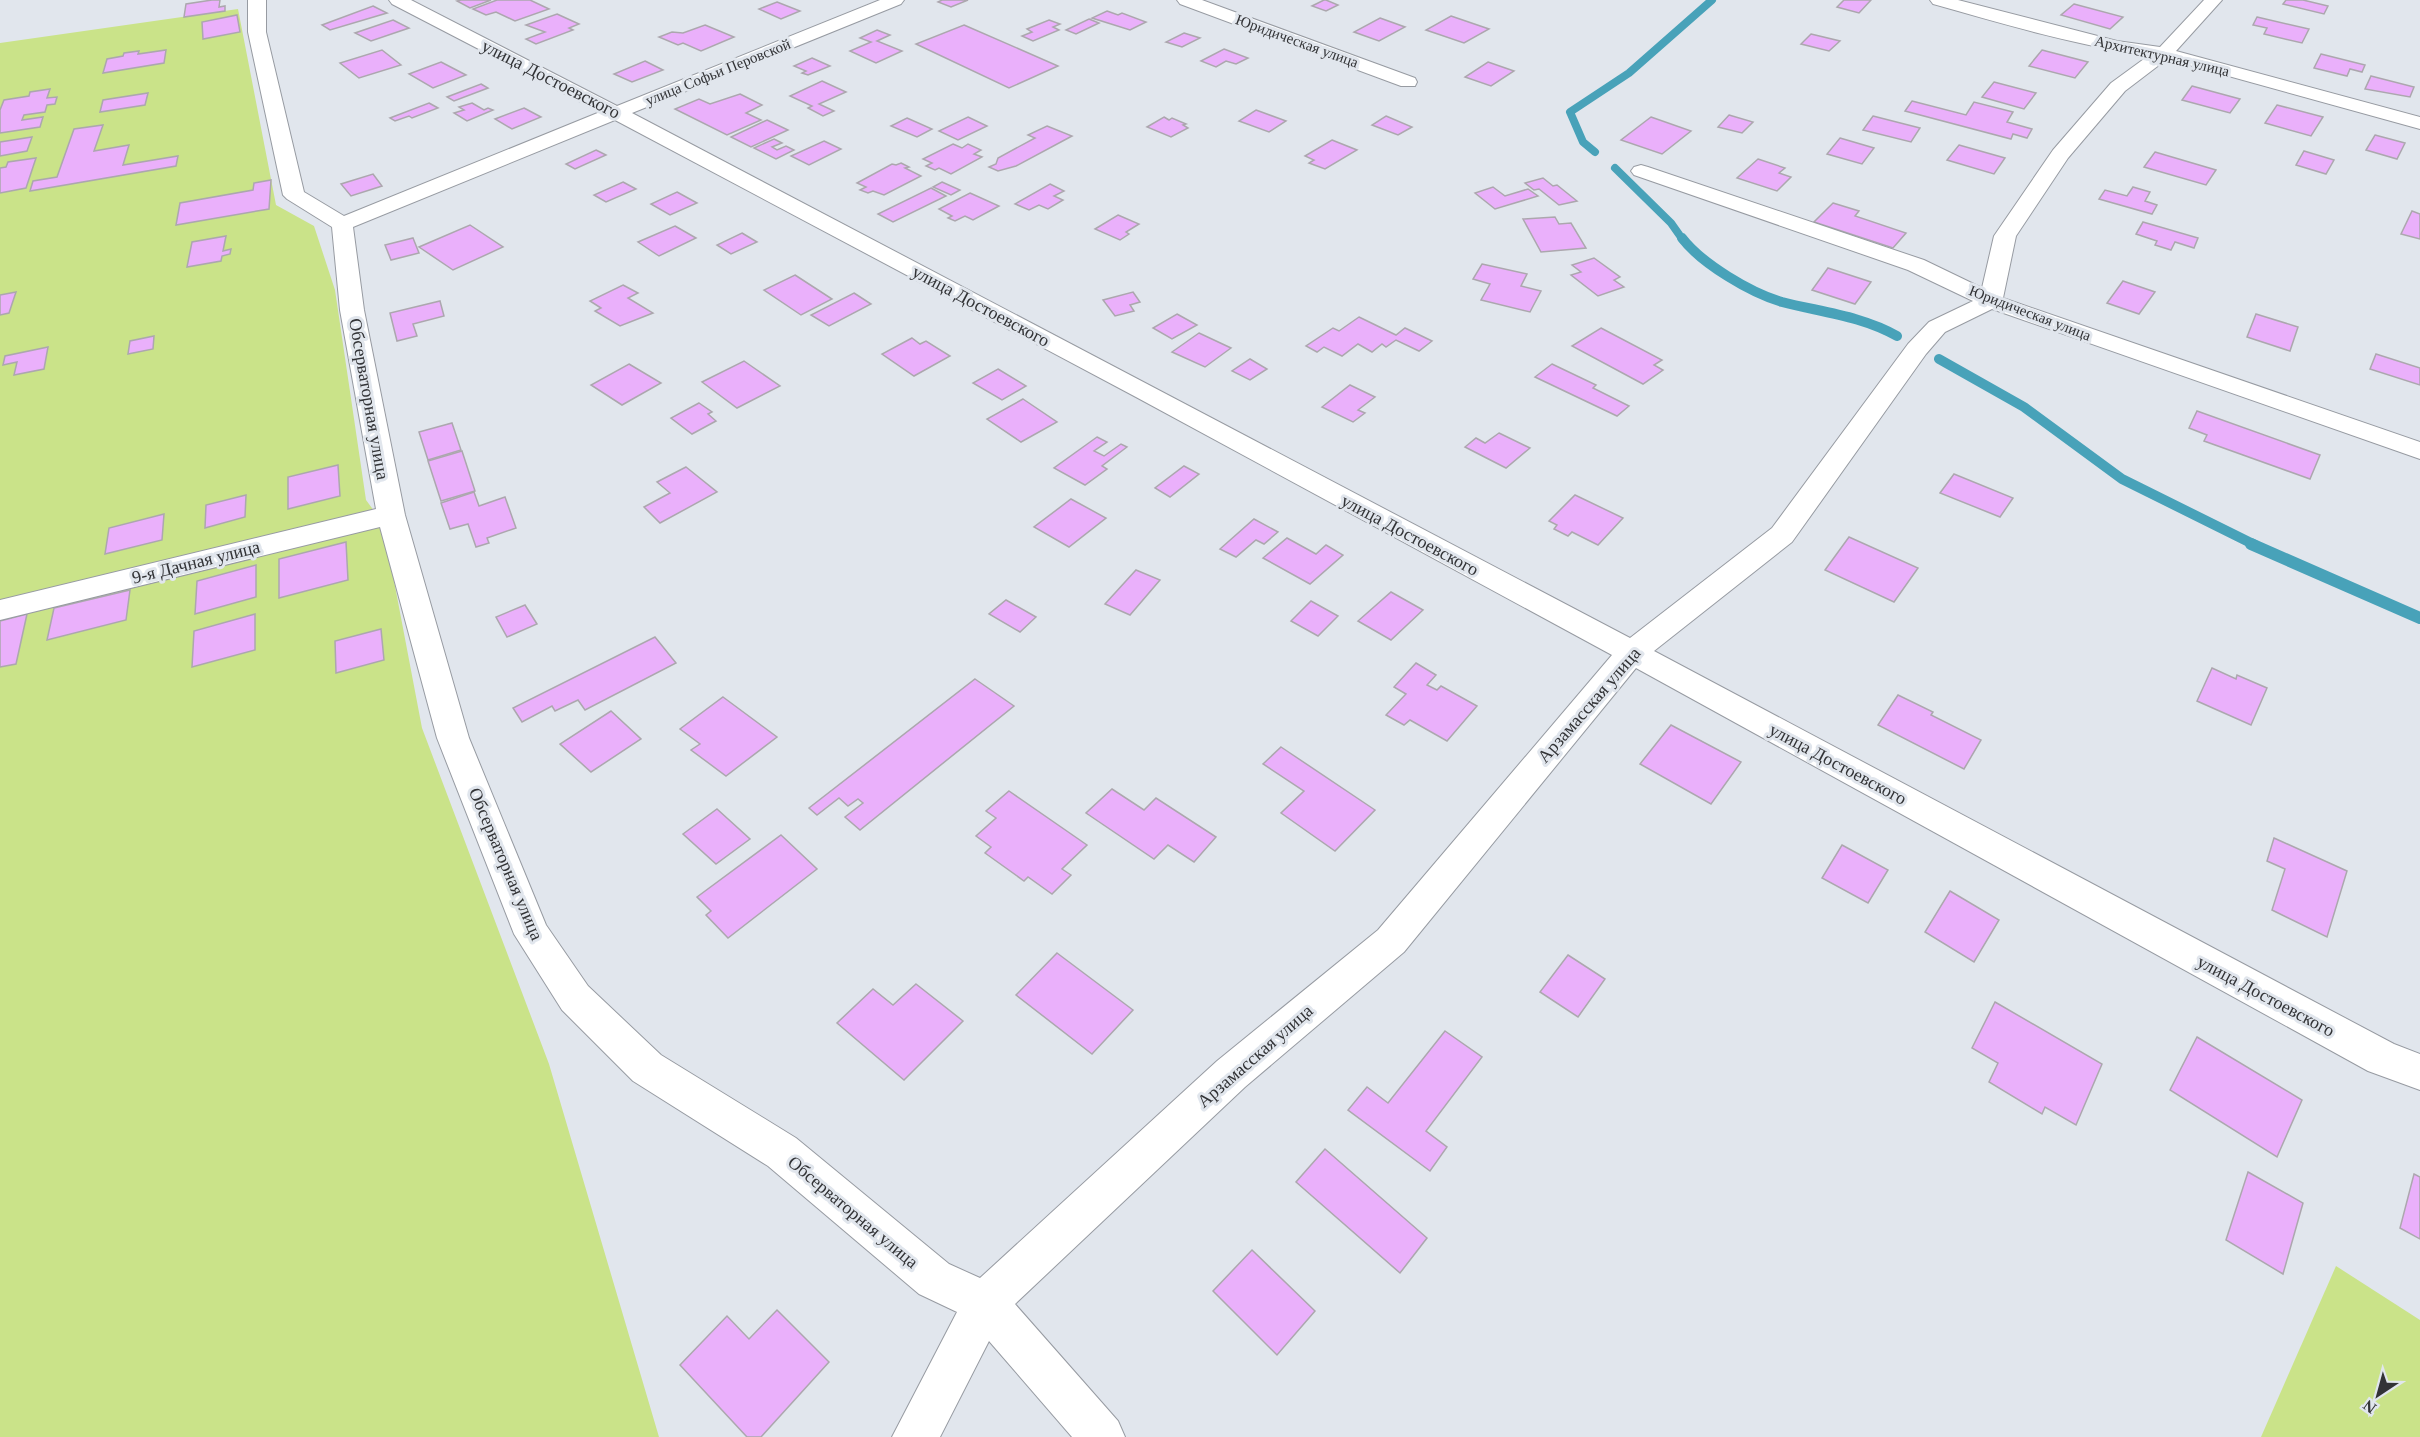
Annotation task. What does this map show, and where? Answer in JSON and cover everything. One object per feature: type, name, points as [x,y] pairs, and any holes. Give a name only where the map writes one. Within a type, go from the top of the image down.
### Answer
[{"type":"street","points":[[257,0],[257,32],[294,195],[342,224]]},
{"type":"street","name":"улица Достоевского","points":[[398,0],[617,113],[1631,652],[2382,1058],[2420,1072]]},
{"type":"street","name":"улица Софьи Перовской","points":[[342,224],[895,0]]},
{"type":"street","name":"Юридическая улица","points":[[1186,0],[1408,82]]},
{"type":"street","name":"Архитектурная улица","points":[[1939,0],[2118,46],[2164,53],[2420,123]]},
{"type":"street","points":[[1991,301],[2005,236],[2060,154],[2118,87],[2164,53],[2213,0]]},
{"type":"street","name":"Юридическая улица","points":[[1641,171],[1916,265],[1991,301],[2420,451]]},
{"type":"street","name":"Обсерваторная улица","points":[[342,224],[352,310],[391,515],[453,738],[532,934],[575,998],[647,1068],[782,1152],[934,1279],[985,1304],[1102,1437]]},
{"type":"street","name":"Арзамасская улица","points":[[915,1437],[985,1304],[1231,1074],[1391,941],[1631,652],[1782,535],[1917,349],[1937,327],[1991,301]]},
{"type":"street","name":"9-я Дачная улица","points":[[0,610],[391,515]]},
{"type":"green space","points":[[238,9],[276,205],[314,226],[335,290],[366,500],[383,523],[422,728],[549,1064],[659,1437],[0,1437],[0,43]]},
{"type":"green space","points":[[2336,1266],[2420,1320],[2420,1437],[2261,1437]]},
{"type":"building","points":[[220,0],[219,7],[225,6],[225,11],[184,17],[186,4]]},
{"type":"building","points":[[491,0],[470,8],[457,1]]},
{"type":"building","points":[[497,0],[530,0],[549,9],[515,21],[496,12],[486,15],[473,9]]},
{"type":"building","points":[[968,0],[951,7],[938,2]]},
{"type":"building","points":[[1324,0],[1338,5],[1326,11],[1312,6]]},
{"type":"building","points":[[1844,0],[1871,0],[1859,13],[1837,7]]},
{"type":"building","points":[[2286,0],[2303,0],[2328,6],[2324,14],[2283,4]]},
{"type":"building","points":[[777,2],[800,11],[781,19],[759,9]]},
{"type":"building","points":[[2074,4],[2123,17],[2110,29],[2061,15]]},
{"type":"building","points":[[373,6],[387,13],[330,30],[322,25]]},
{"type":"building","points":[[1107,11],[1118,15],[1122,13],[1146,22],[1130,30],[1092,18]]},
{"type":"building","points":[[557,14],[579,24],[569,28],[573,30],[536,44],[526,39],[545,32],[526,25]]},
{"type":"building","points":[[237,15],[240,32],[203,39],[202,22]]},
{"type":"building","points":[[1451,16],[1489,29],[1464,43],[1426,30]]},
{"type":"building","points":[[2257,17],[2309,29],[2302,43],[2264,34],[2267,28],[2253,25]]},
{"type":"building","points":[[1380,18],[1405,27],[1379,41],[1354,32]]},
{"type":"building","points":[[1089,19],[1099,23],[1076,34],[1066,30]]},
{"type":"building","points":[[393,20],[409,28],[371,41],[355,33]]},
{"type":"building","points":[[1049,20],[1060,24],[1053,27],[1059,30],[1033,41],[1022,36],[1032,32],[1027,29]]},
{"type":"building","points":[[705,25],[734,37],[701,51],[683,43],[678,45],[659,37],[672,32],[683,33]]},
{"type":"building","points":[[964,25],[1058,66],[1009,88],[916,44]]},
{"type":"building","points":[[877,30],[890,35],[877,41],[902,51],[876,63],[850,51],[871,42],[860,38]]},
{"type":"building","points":[[1184,33],[1200,38],[1182,47],[1166,42]]},
{"type":"building","points":[[1811,34],[1840,41],[1829,51],[1801,44]]},
{"type":"building","points":[[1224,49],[1248,58],[1236,64],[1226,61],[1216,67],[1201,61]]},
{"type":"building","points":[[166,50],[164,63],[103,73],[107,59],[123,56],[124,53],[139,51],[138,54]]},
{"type":"building","points":[[382,50],[401,65],[359,78],[340,63]]},
{"type":"building","points":[[2042,50],[2088,62],[2075,78],[2029,66]]},
{"type":"building","points":[[2321,54],[2365,65],[2362,72],[2350,69],[2347,76],[2314,68]]},
{"type":"building","points":[[812,58],[830,66],[808,75],[802,73],[806,71],[794,66]]},
{"type":"building","points":[[645,61],[663,70],[632,82],[614,74]]},
{"type":"building","points":[[441,62],[466,75],[433,88],[409,74]]},
{"type":"building","points":[[1488,62],[1514,71],[1491,86],[1465,77]]},
{"type":"building","points":[[2371,76],[2414,87],[2410,97],[2365,89]]},
{"type":"building","points":[[822,81],[846,92],[819,104],[834,111],[823,116],[808,108],[812,106],[790,96]]},
{"type":"building","points":[[1994,82],[2036,93],[2024,109],[1982,97]]},
{"type":"building","points":[[481,84],[488,88],[454,101],[447,97]]},
{"type":"building","points":[[2192,86],[2240,99],[2230,113],[2182,100]]},
{"type":"building","points":[[50,89],[47,98],[57,97],[55,104],[47,105],[45,112],[24,115],[22,120],[43,117],[40,127],[0,133],[0,110],[4,100],[29,96],[30,92]]},
{"type":"building","points":[[148,93],[145,105],[100,112],[103,100]]},
{"type":"building","points":[[740,94],[762,105],[746,113],[761,120],[727,135],[675,109],[699,99],[710,104]]},
{"type":"building","points":[[1912,101],[1966,115],[1974,102],[2013,112],[2007,122],[2032,129],[2027,138],[2013,134],[2011,139],[1905,111]]},
{"type":"building","points":[[429,103],[438,108],[412,118],[409,116],[395,121],[390,118]]},
{"type":"building","points":[[472,103],[484,110],[488,108],[493,110],[467,121],[454,113],[464,110],[459,107]]},
{"type":"building","points":[[2277,105],[2323,117],[2311,136],[2265,123]]},
{"type":"building","points":[[524,108],[541,117],[512,129],[495,119]]},
{"type":"building","points":[[1256,110],[1286,121],[1269,132],[1239,121]]},
{"type":"building","points":[[1729,115],[1753,122],[1742,133],[1718,127]]},
{"type":"building","points":[[1386,116],[1412,127],[1398,135],[1372,125]]},
{"type":"building","points":[[1873,116],[1920,128],[1911,142],[1863,130]]},
{"type":"building","points":[[968,117],[987,126],[958,140],[939,131]]},
{"type":"building","points":[[1164,117],[1186,124],[1183,125],[1188,128],[1171,137],[1147,127]]},
{"type":"building","points":[[1651,117],[1691,131],[1662,154],[1621,140]]},
{"type":"building","points":[[907,118],[932,129],[917,137],[891,126]]},
{"type":"building","points":[[767,120],[788,130],[751,147],[731,137]]},
{"type":"building","points":[[103,125],[94,151],[129,145],[123,165],[178,156],[176,166],[30,191],[33,181],[57,177],[74,129]]},
{"type":"building","points":[[1047,126],[1072,136],[1016,166],[998,171],[989,167],[996,164],[998,158],[1035,138],[1028,135]]},
{"type":"building","points":[[2375,135],[2405,143],[2397,159],[2366,150]]},
{"type":"building","points":[[32,137],[27,151],[0,156],[0,142]]},
{"type":"building","points":[[1840,138],[1874,148],[1862,164],[1827,154]]},
{"type":"building","points":[[774,139],[782,143],[772,147],[777,150],[786,146],[794,150],[776,159],[754,148]]},
{"type":"building","points":[[1332,140],[1357,150],[1325,169],[1309,163],[1314,160],[1305,156]]},
{"type":"building","points":[[824,141],[841,149],[809,165],[791,156]]},
{"type":"building","points":[[953,144],[962,148],[968,144],[981,150],[974,154],[982,157],[951,174],[939,168],[935,170],[926,166],[932,163],[923,159]]},
{"type":"building","points":[[1959,145],[2005,158],[1994,174],[1947,160]]},
{"type":"building","points":[[596,150],[606,155],[575,169],[566,164]]},
{"type":"building","points":[[2304,151],[2334,160],[2326,174],[2296,165]]},
{"type":"building","points":[[2155,152],[2216,170],[2206,185],[2144,167]]},
{"type":"building","points":[[36,158],[26,188],[0,193],[0,168],[6,167],[8,162]]},
{"type":"building","points":[[1758,159],[1785,168],[1779,173],[1791,177],[1777,191],[1737,178]]},
{"type":"building","points":[[901,163],[909,167],[905,168],[921,176],[884,195],[860,190],[866,187],[857,183],[892,164]]},
{"type":"building","points":[[373,174],[382,186],[351,196],[341,184]]},
{"type":"building","points":[[1543,178],[1553,186],[1557,185],[1577,201],[1559,205],[1539,189],[1534,190],[1525,183]]},
{"type":"building","points":[[271,180],[269,209],[176,225],[180,203],[253,190],[254,183]]},
{"type":"building","points":[[623,182],[636,189],[606,202],[594,195]]},
{"type":"building","points":[[942,182],[960,190],[951,195],[933,187]]},
{"type":"building","points":[[1050,184],[1064,191],[1054,196],[1063,200],[1048,209],[1039,205],[1029,210],[1015,204]]},
{"type":"building","points":[[1493,187],[1505,196],[1528,189],[1538,196],[1495,209],[1475,193]]},
{"type":"building","points":[[2133,187],[2150,192],[2145,201],[2157,205],[2152,214],[2099,199],[2105,190],[2127,196]]},
{"type":"building","points":[[931,188],[946,196],[893,222],[878,214]]},
{"type":"building","points":[[677,192],[697,203],[670,215],[651,204]]},
{"type":"building","points":[[970,193],[999,206],[973,220],[965,216],[955,221],[948,218],[952,216],[939,209]]},
{"type":"building","points":[[1833,203],[1859,211],[1855,216],[1906,233],[1893,248],[1814,222]]},
{"type":"building","points":[[2412,211],[2420,214],[2420,239],[2401,234]]},
{"type":"building","points":[[1118,215],[1139,224],[1126,232],[1129,234],[1120,240],[1095,229]]},
{"type":"building","points":[[1555,217],[1559,224],[1571,223],[1586,248],[1541,252],[1523,219]]},
{"type":"building","points":[[2143,222],[2198,238],[2194,248],[2175,242],[2171,250],[2155,245],[2157,241],[2136,234]]},
{"type":"building","points":[[470,225],[503,247],[453,270],[419,247]]},
{"type":"building","points":[[675,226],[696,238],[659,256],[638,242]]},
{"type":"building","points":[[742,233],[757,242],[731,254],[717,245]]},
{"type":"building","points":[[226,236],[223,251],[231,249],[230,254],[222,256],[221,261],[187,267],[192,242]]},
{"type":"building","points":[[413,238],[419,253],[391,260],[385,245]]},
{"type":"building","points":[[1594,258],[1620,277],[1614,280],[1624,287],[1598,296],[1571,275],[1581,272],[1572,265]]},
{"type":"building","points":[[1482,264],[1527,274],[1521,286],[1541,291],[1530,312],[1481,300],[1490,284],[1473,279]]},
{"type":"building","points":[[1828,268],[1871,282],[1855,304],[1812,290]]},
{"type":"building","points":[[795,275],[832,299],[801,315],[764,290]]},
{"type":"building","points":[[2123,281],[2155,292],[2139,314],[2107,303]]},
{"type":"building","points":[[623,285],[638,293],[628,298],[653,313],[620,326],[595,311],[601,308],[590,301]]},
{"type":"building","points":[[16,292],[9,313],[0,315],[0,295]]},
{"type":"building","points":[[1133,292],[1140,302],[1130,305],[1134,311],[1115,316],[1103,300]]},
{"type":"building","points":[[854,293],[871,304],[829,326],[811,315]]},
{"type":"building","points":[[440,301],[444,316],[413,324],[417,336],[397,341],[390,313]]},
{"type":"building","points":[[1177,314],[1197,325],[1172,339],[1153,328]]},
{"type":"building","points":[[2256,314],[2298,327],[2290,351],[2247,337]]},
{"type":"building","points":[[1359,317],[1396,335],[1405,328],[1432,341],[1419,351],[1396,340],[1386,347],[1382,344],[1372,352],[1358,344],[1342,356],[1324,347],[1317,352],[1306,346],[1333,328],[1339,331]]},
{"type":"building","points":[[1601,328],[1662,360],[1654,365],[1663,370],[1643,384],[1572,346]]},
{"type":"building","points":[[1199,333],[1231,348],[1205,367],[1172,352]]},
{"type":"building","points":[[154,336],[153,349],[128,354],[130,341]]},
{"type":"building","points":[[912,338],[920,344],[926,341],[950,356],[914,376],[882,354]]},
{"type":"building","points":[[48,347],[44,369],[14,375],[17,362],[3,365],[5,356]]},
{"type":"building","points":[[2376,354],[2420,368],[2420,385],[2370,369]]},
{"type":"building","points":[[1250,359],[1267,369],[1250,380],[1232,371]]},
{"type":"building","points":[[744,361],[780,386],[737,408],[702,382]]},
{"type":"building","points":[[629,364],[661,383],[622,405],[591,385]]},
{"type":"building","points":[[1552,364],[1596,385],[1593,388],[1629,406],[1617,416],[1535,377]]},
{"type":"building","points":[[998,369],[1026,386],[1002,400],[973,383]]},
{"type":"building","points":[[1350,385],[1375,397],[1358,410],[1365,413],[1353,422],[1322,407]]},
{"type":"building","points":[[1023,399],[1057,422],[1021,442],[987,419]]},
{"type":"building","points":[[699,403],[712,412],[708,414],[716,421],[692,434],[671,418]]},
{"type":"building","points":[[2197,411],[2320,455],[2310,479],[2204,441],[2207,435],[2189,428]]},
{"type":"building","points":[[452,423],[461,450],[428,460],[419,432]]},
{"type":"building","points":[[1499,433],[1530,448],[1506,468],[1465,447],[1476,438],[1485,443]]},
{"type":"building","points":[[1097,437],[1107,442],[1094,451],[1104,456],[1121,444],[1127,447],[1102,466],[1107,469],[1085,485],[1054,468]]},
{"type":"building","points":[[462,451],[475,491],[441,501],[428,461]]},
{"type":"building","points":[[338,465],[340,496],[288,509],[288,477]]},
{"type":"building","points":[[1184,466],[1199,474],[1170,497],[1155,488]]},
{"type":"building","points":[[686,467],[717,492],[660,523],[644,507],[670,493],[657,482]]},
{"type":"building","points":[[1954,474],[2013,498],[2000,517],[1940,493]]},
{"type":"building","points":[[474,492],[479,506],[505,497],[516,528],[487,538],[489,543],[476,547],[468,524],[450,529],[441,503]]},
{"type":"building","points":[[246,495],[245,517],[205,528],[206,505]]},
{"type":"building","points":[[1575,495],[1623,518],[1598,545],[1572,532],[1568,536],[1554,529],[1557,525],[1549,521]]},
{"type":"building","points":[[1071,499],[1106,518],[1069,547],[1034,527]]},
{"type":"building","points":[[164,514],[162,540],[105,554],[109,528]]},
{"type":"building","points":[[1254,519],[1278,532],[1264,544],[1256,540],[1236,557],[1220,549]]},
{"type":"building","points":[[1849,537],[1918,568],[1894,602],[1825,570]]},
{"type":"building","points":[[1287,538],[1316,554],[1326,545],[1343,555],[1310,584],[1263,558]]},
{"type":"building","points":[[346,542],[348,580],[279,598],[279,559]]},
{"type":"building","points":[[256,565],[256,597],[195,614],[197,581]]},
{"type":"building","points":[[1136,570],[1160,580],[1130,615],[1105,604]]},
{"type":"building","points":[[130,590],[126,620],[47,640],[54,608]]},
{"type":"building","points":[[1391,592],[1423,610],[1391,640],[1358,621]]},
{"type":"building","points":[[1006,600],[1036,617],[1020,632],[989,614]]},
{"type":"building","points":[[1311,601],[1338,616],[1318,636],[1291,621]]},
{"type":"building","points":[[525,605],[537,624],[507,637],[496,617]]},
{"type":"building","points":[[27,614],[16,664],[0,667],[0,621]]},
{"type":"building","points":[[255,614],[255,650],[192,667],[194,631]]},
{"type":"building","points":[[381,629],[384,660],[336,673],[335,641]]},
{"type":"building","points":[[655,637],[676,663],[585,710],[578,700],[555,711],[552,706],[522,722],[513,708]]},
{"type":"building","points":[[1416,663],[1436,675],[1427,685],[1437,690],[1441,686],[1477,706],[1447,741],[1410,720],[1404,725],[1386,715],[1406,694],[1394,687]]},
{"type":"building","points":[[2212,668],[2236,679],[2237,675],[2267,688],[2251,725],[2197,701]]},
{"type":"building","points":[[975,679],[1014,706],[860,830],[845,817],[863,803],[858,799],[848,806],[839,798],[817,815],[809,808]]},
{"type":"building","points":[[1898,695],[1933,712],[1931,715],[1981,740],[1964,769],[1878,725]]},
{"type":"building","points":[[723,697],[777,737],[726,776],[691,750],[700,744],[680,729]]},
{"type":"building","points":[[611,711],[641,739],[591,772],[560,744]]},
{"type":"building","points":[[1671,725],[1741,762],[1711,804],[1640,764]]},
{"type":"building","points":[[1281,747],[1375,810],[1335,851],[1281,813],[1304,791],[1263,764]]},
{"type":"building","points":[[1112,789],[1144,810],[1156,798],[1216,837],[1194,862],[1168,845],[1154,859],[1086,813]]},
{"type":"building","points":[[1009,791],[1087,845],[1062,869],[1071,875],[1052,894],[1028,877],[1024,881],[985,853],[991,847],[976,836],[996,818],[986,811]]},
{"type":"building","points":[[717,809],[750,839],[716,864],[683,834]]},
{"type":"building","points":[[781,835],[817,869],[728,938],[706,915],[711,911],[697,897]]},
{"type":"building","points":[[2274,838],[2347,871],[2327,937],[2272,910],[2285,869],[2267,861]]},
{"type":"building","points":[[1842,845],[1888,870],[1868,903],[1822,878]]},
{"type":"building","points":[[1950,891],[1999,920],[1974,962],[1925,932]]},
{"type":"building","points":[[1057,953],[1133,1010],[1092,1054],[1016,995]]},
{"type":"building","points":[[1568,955],[1605,979],[1578,1017],[1540,992]]},
{"type":"building","points":[[916,984],[963,1021],[904,1080],[837,1023],[873,989],[893,1005]]},
{"type":"building","points":[[1995,1002],[2102,1064],[2076,1125],[2045,1107],[2042,1114],[1989,1082],[1998,1063],[1972,1048]]},
{"type":"building","points":[[1445,1031],[1482,1057],[1426,1131],[1447,1147],[1430,1171],[1348,1110],[1367,1087],[1388,1103]]},
{"type":"building","points":[[2197,1037],[2302,1100],[2277,1157],[2170,1090]]},
{"type":"building","points":[[1325,1149],[1427,1238],[1400,1273],[1296,1182]]},
{"type":"building","points":[[2248,1172],[2303,1203],[2283,1274],[2226,1240]]},
{"type":"building","points":[[2414,1174],[2420,1177],[2420,1239],[2400,1228]]},
{"type":"building","points":[[1252,1250],[1315,1311],[1277,1355],[1213,1291]]},
{"type":"building","points":[[777,1310],[829,1362],[761,1437],[747,1437],[680,1365],[727,1316],[749,1339]]},
{"type":"waterway","points":[[1595,152],[1583,142],[1570,112],[1629,73],[1712,0]]},
{"type":"waterway","points":[[1615,168],[1671,223],[1683,240]]},
{"type":"waterway","points":[[1682,238],[1714,267],[1756,292],[1782,302],[1856,319],[1897,336]]},
{"type":"waterway","points":[[1939,359],[2024,407],[2122,479],[2255,545]]},
{"type":"waterway","points":[[2251,544],[2420,618]]}]
